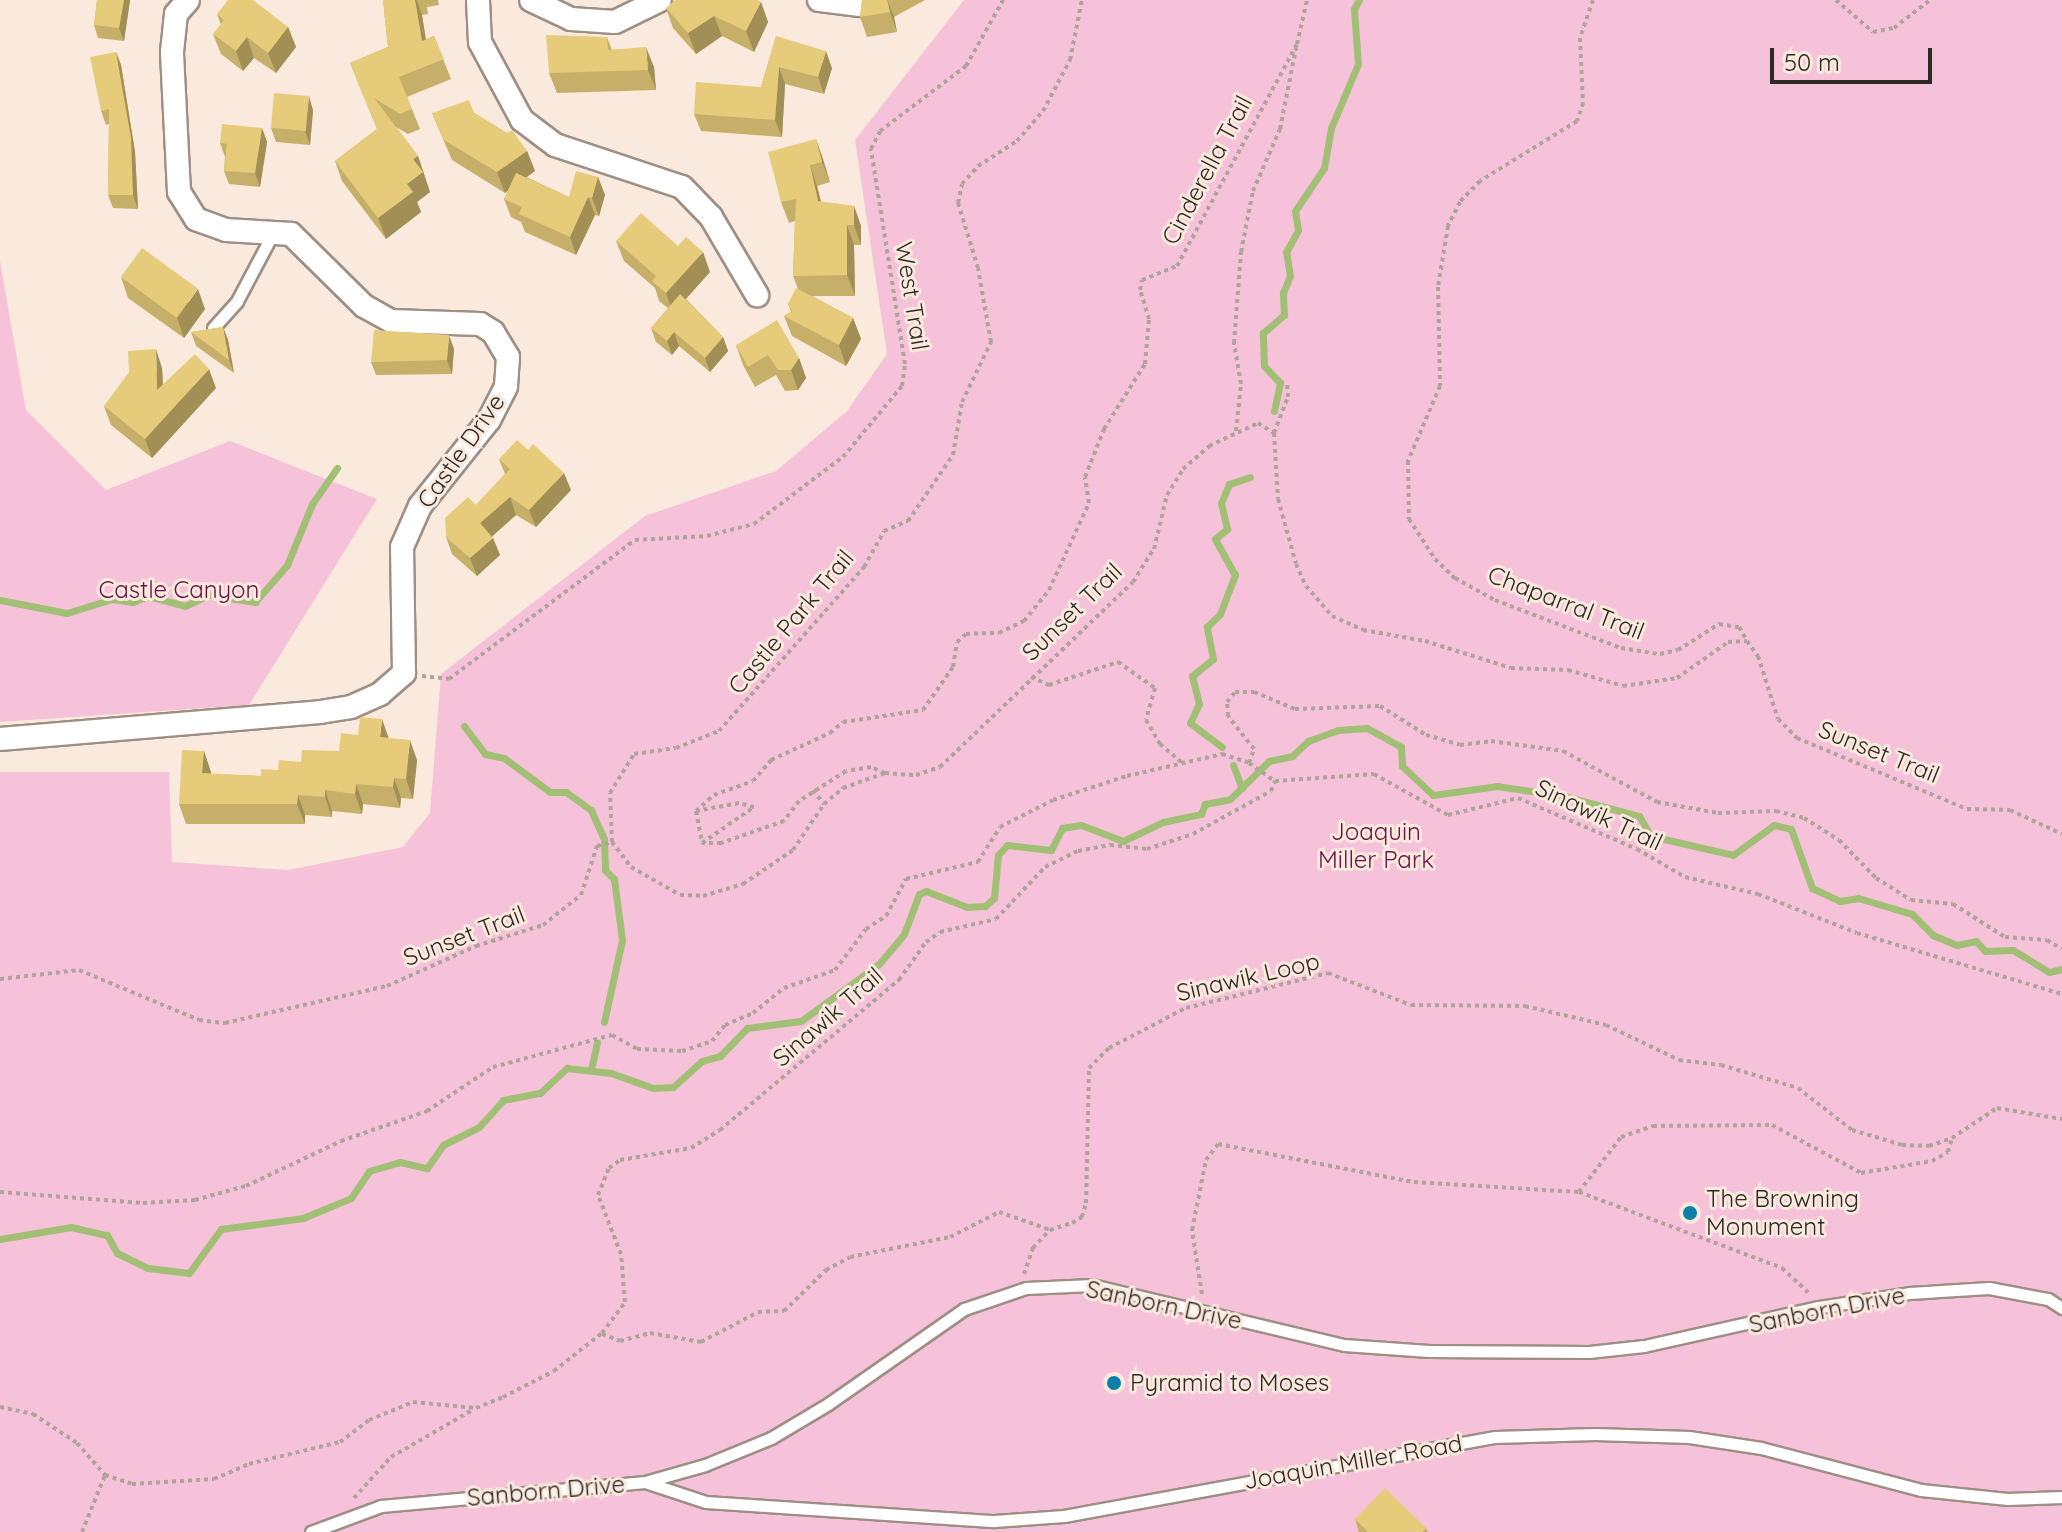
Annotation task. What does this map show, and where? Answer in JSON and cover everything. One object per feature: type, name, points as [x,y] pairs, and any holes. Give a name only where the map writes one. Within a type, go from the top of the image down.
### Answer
[{"type":"street","name":"Castle Drive","points":[[188,0],[176,14],[172,52],[179,192],[196,219],[226,230],[291,234],[364,306],[391,321],[480,324],[493,332],[508,357],[506,386],[489,420],[420,506],[402,547],[404,673]]},
{"type":"street","points":[[478,0],[480,42],[522,120],[555,145],[682,187],[711,217],[757,295]]},
{"type":"street","points":[[531,0],[571,19],[615,22],[660,0]]},
{"type":"street","points":[[819,0],[859,5]]},
{"type":"street","points":[[0,739],[351,707],[380,694],[404,673]]},
{"type":"lane","points":[[213,328],[237,301],[273,233]]},
{"type":"lane","name":"Sanborn Drive","points":[[311,1532],[352,1514],[381,1506],[645,1482],[771,1438],[898,1358],[964,1309],[1026,1288],[1092,1285],[1344,1345],[1429,1351],[1589,1352],[1715,1333],[1819,1307],[1909,1293],[1989,1288],[2048,1299],[2062,1308]]},
{"type":"lane","name":"Joaquin Miller Road","points":[[645,1482],[706,1502],[994,1521],[1064,1516],[1495,1437],[1595,1434],[1689,1437],[1761,1448],[1921,1490],[2008,1499],[2062,1497]]},
{"type":"path","name":"West Trail","points":[[404,673],[449,679],[635,540],[707,536],[754,524],[843,457],[902,386],[905,364],[871,149],[880,131],[966,66],[1003,0]]},
{"type":"path","name":"Castle Park Trail","points":[[610,843],[610,793],[634,754],[676,748],[719,731],[864,567],[884,531],[908,521],[953,455],[962,402],[991,342],[978,268],[958,203],[962,184],[978,166],[1017,141],[1043,111],[1070,60],[1082,0]]},
{"type":"path","name":"Cinderella Trail","points":[[696,811],[714,795],[753,781],[771,760],[830,733],[843,722],[923,710],[953,667],[957,642],[966,634],[999,633],[1024,621],[1040,600],[1079,531],[1089,503],[1085,477],[1104,429],[1145,364],[1149,319],[1140,290],[1142,280],[1177,266],[1297,44],[1307,0]]},
{"type":"path","name":"Chaparral Trail","points":[[1593,0],[1580,38],[1583,103],[1577,121],[1480,181],[1460,202],[1448,226],[1438,287],[1440,386],[1408,461],[1409,519],[1435,559],[1455,578],[1495,600],[1621,648],[1660,654],[1678,650],[1719,624],[1739,627],[1747,641]]},
{"type":"path","points":[[1836,0],[1873,32],[1894,28],[1930,0]]},
{"type":"path","points":[[1274,433],[1258,423],[1236,431],[1241,384],[1234,343],[1241,252],[1253,191],[1280,129],[1297,44]]},
{"type":"path","points":[[1287,384],[1288,397],[1274,433],[1278,499],[1306,586],[1332,616],[1363,630],[1425,641],[1511,668],[1568,670],[1623,686],[1677,678],[1728,642],[1747,641]]},
{"type":"path","name":"Sunset Trail","points":[[0,979],[22,981],[79,970],[199,1020],[225,1023],[387,986],[476,946],[543,925],[581,895],[597,846],[610,843],[631,867],[680,895],[703,896],[743,884],[793,850],[824,804],[843,788],[885,773],[916,775],[940,767],[1133,582],[1154,549],[1167,495],[1183,469],[1236,431]]},
{"type":"path","name":"Sunset Trail","points":[[1747,641],[1758,656],[1778,719],[1797,738],[1967,809],[2010,810],[2062,834]]},
{"type":"path","points":[[1031,677],[1049,685],[1118,662],[1155,688],[1146,720],[1160,744],[1184,764]]},
{"type":"path","points":[[1249,763],[1254,749],[1228,716],[1227,702],[1235,692],[1254,692],[1295,709],[1380,706],[1426,735],[1460,745],[1491,741],[1563,751],[1657,802],[1718,813],[1776,811],[1804,818],[1839,840],[1876,878],[1911,900],[1953,904],[2005,937],[2047,940],[2062,949]]},
{"type":"path","points":[[0,1192],[143,1203],[195,1200],[246,1186],[341,1141],[427,1111],[493,1067],[612,1035],[637,1049],[682,1051],[712,1041],[725,1025],[753,1013],[784,988],[835,970],[866,929],[886,916],[906,879],[978,862],[1000,827],[1053,800],[1222,754],[1249,763],[1275,781]]},
{"type":"path","points":[[702,843],[721,843],[784,821],[813,790],[846,771],[871,767],[885,773]]},
{"type":"path","name":"Sinawik Trail","points":[[352,1514],[354,1498],[391,1457],[476,1408],[554,1371],[602,1333],[625,1302],[626,1285],[621,1254],[598,1195],[609,1168],[620,1160],[691,1148],[720,1130],[899,980],[926,942],[940,932],[996,919],[1045,867],[1078,851],[1110,845],[1147,849],[1193,834],[1271,791],[1275,781],[1374,774],[1448,815],[1518,798],[1637,849],[1685,877],[1758,894],[1857,933],[2062,994]]},
{"type":"path","points":[[813,790],[824,804]]},
{"type":"path","points":[[739,803],[754,807],[702,843],[696,811],[739,803]]},
{"type":"path","name":"Sinawik Loop","points":[[1050,1230],[1082,1217],[1087,1172],[1089,1068],[1109,1048],[1186,1008],[1328,973],[1411,1005],[1525,1006],[1581,1018],[1679,1060],[1721,1065],[1798,1088],[1852,1130],[1877,1140],[1929,1146],[1952,1138],[1997,1108],[2062,1119]]},
{"type":"path","points":[[1579,1192],[1621,1137],[1653,1126],[1772,1125],[1861,1173],[1932,1161],[1948,1152],[1952,1138]]},
{"type":"path","points":[[1203,1309],[1192,1230],[1206,1160],[1218,1144],[1414,1182],[1579,1192],[1782,1268],[1806,1287],[1819,1307]]},
{"type":"path","points":[[602,1333],[607,1340],[620,1341],[650,1333],[701,1342],[758,1312],[784,1311],[826,1270],[850,1257],[950,1237],[999,1212],[1050,1230],[1024,1268],[1026,1288]]},
{"type":"path","points":[[0,1407],[33,1414],[77,1443],[105,1475],[132,1484],[214,1479],[249,1464],[340,1442],[369,1420],[413,1402],[476,1408]]},
{"type":"path","points":[[82,1532],[105,1475]]},
{"type":"green space","name":"Joaquin Miller Park","points":[[964,0],[2062,0],[2062,1532],[0,1532],[0,772],[169,772],[172,862],[288,870],[403,847],[430,813],[441,674],[645,516],[776,471],[847,411],[887,354],[855,140]]},
{"type":"green space","name":"Castle Canyon","points":[[0,261],[26,410],[106,490],[230,441],[377,499],[249,705],[0,722]]},
{"type":"building","points":[[97,0],[124,0],[119,28],[94,25]]},
{"type":"building","points":[[228,0],[253,0],[288,27],[268,53],[247,37],[236,51],[213,34],[224,20],[217,14]]},
{"type":"building","points":[[383,0],[415,0],[422,41],[434,36],[444,59],[399,77],[412,109],[400,114],[374,98],[418,156],[413,159],[423,172],[407,184],[413,192],[378,218],[335,161],[377,129],[350,63],[388,47]]},
{"type":"building","points":[[675,0],[761,2],[746,31],[714,16],[688,33],[666,8]]},
{"type":"building","points":[[862,0],[887,0],[890,12],[860,17]]},
{"type":"building","points":[[546,35],[607,37],[608,50],[646,47],[648,70],[549,73]]},
{"type":"building","points":[[776,36],[826,51],[818,77],[779,67],[775,120],[694,114],[696,82],[761,87]]},
{"type":"building","points":[[116,52],[131,138],[133,195],[108,195],[109,109],[101,111],[90,57]]},
{"type":"building","points":[[274,93],[309,96],[306,131],[271,128]]},
{"type":"building","points":[[469,100],[474,113],[507,133],[512,130],[527,151],[497,172],[444,140],[432,113]]},
{"type":"building","points":[[222,124],[262,128],[255,173],[224,171],[227,144],[220,143]]},
{"type":"building","points":[[816,139],[822,162],[810,165],[818,201],[854,206],[854,225],[847,225],[847,275],[793,276],[796,199],[781,202],[768,152]]},
{"type":"building","points":[[576,171],[598,177],[592,198],[588,197],[570,237],[519,214],[522,207],[504,199],[516,173],[569,197]]},
{"type":"building","points":[[641,213],[678,246],[686,237],[703,252],[666,293],[652,281],[656,276],[616,241]]},
{"type":"building","points":[[142,248],[198,289],[177,318],[121,277]]},
{"type":"building","points":[[796,288],[853,318],[839,345],[784,316],[792,311],[788,304]]},
{"type":"building","points":[[680,294],[723,337],[705,358],[674,332],[667,341],[651,328]]},
{"type":"building","points":[[777,320],[799,358],[791,370],[778,370],[768,355],[748,367],[736,345]]},
{"type":"building","points":[[223,327],[229,360],[191,332]]},
{"type":"building","points":[[374,330],[449,335],[447,360],[371,362]]},
{"type":"building","points":[[156,349],[157,390],[195,354],[209,369],[145,439],[104,406],[129,372],[128,351]]},
{"type":"building","points":[[517,440],[528,450],[533,444],[564,473],[529,510],[510,497],[480,523],[493,538],[470,558],[446,537],[445,518],[468,497],[476,505],[510,469],[499,459]]},
{"type":"building","points":[[360,717],[382,719],[380,737],[410,740],[406,779],[394,778],[393,787],[356,784],[355,794],[325,790],[325,797],[298,795],[297,804],[179,804],[182,750],[204,751],[202,773],[261,776],[261,769],[278,770],[279,760],[301,762],[302,750],[339,751],[341,733],[358,735]]},
{"type":"building","points":[[1385,1488],[1426,1528],[1422,1532],[1368,1532],[1355,1519]]},
{"type":"waterway","points":[[1274,411],[1280,383],[1264,366],[1263,333],[1284,315],[1283,293],[1290,276],[1286,252],[1298,230],[1295,211],[1324,168],[1331,128],[1358,64],[1354,9],[1359,0]]},
{"type":"waterway","points":[[0,600],[67,613],[112,599],[133,602],[148,596],[185,606],[209,595],[255,602],[287,565],[312,504],[337,468]]},
{"type":"waterway","points":[[1222,747],[1190,723],[1199,704],[1192,676],[1213,659],[1207,627],[1220,614],[1235,575],[1215,539],[1227,529],[1221,503],[1229,484],[1250,477]]},
{"type":"waterway","points":[[464,726],[485,754],[504,758],[550,792],[566,792],[591,810],[604,839],[605,870],[614,879],[622,940],[604,1022]]},
{"type":"waterway","points":[[0,1239],[71,1227],[107,1235],[117,1253],[148,1268],[189,1273],[221,1229],[303,1218],[351,1198],[369,1171],[400,1162],[427,1168],[443,1145],[479,1127],[503,1100],[540,1093],[567,1068],[611,1073],[653,1088],[673,1087],[702,1061],[720,1056],[747,1028],[801,1021],[879,964],[904,934],[919,894],[926,891],[967,907],[985,906],[994,898],[998,855],[1007,845],[1051,850],[1062,828],[1081,825],[1123,841],[1163,822],[1201,814],[1205,804],[1230,799],[1269,761],[1292,756],[1308,741],[1338,730],[1367,728],[1401,747],[1402,766],[1433,795],[1497,786],[1564,796],[1639,816],[1651,836],[1733,855],[1774,825],[1791,829],[1812,888],[1840,901],[1858,898],[1912,914],[1933,935],[1957,945],[1976,941],[1985,951],[2013,950],[2049,972],[2062,969]]},
{"type":"waterway","points":[[1233,765],[1242,788]]},
{"type":"waterway","points":[[591,1069],[597,1043]]},
{"type":"place","name":"The Browning Monument","points":[[1690,1213]]},
{"type":"place","name":"Pyramid to Moses","points":[[1114,1383]]}]
